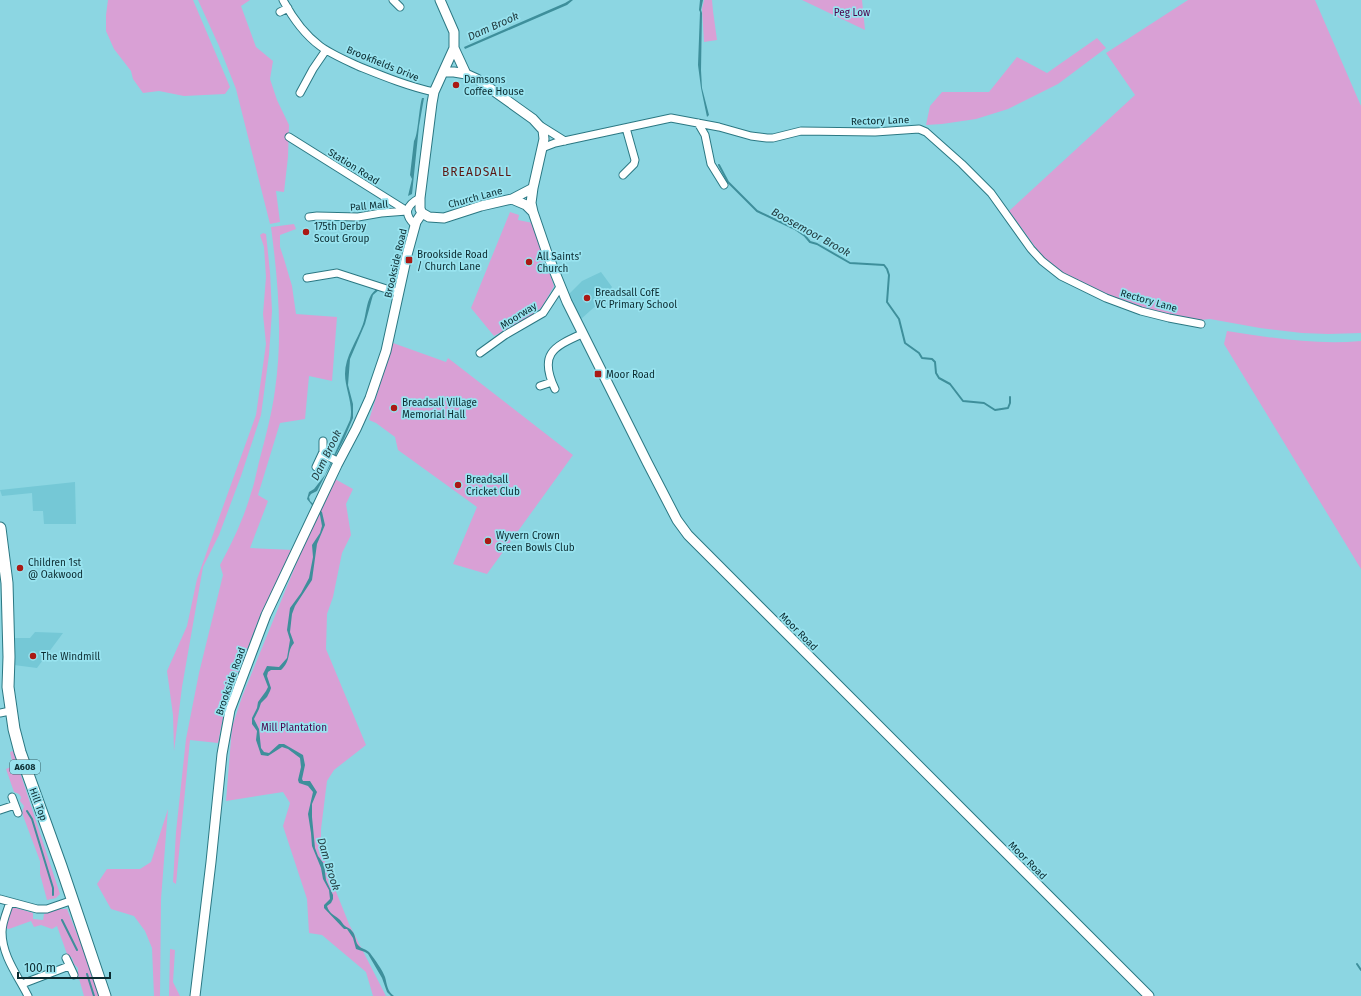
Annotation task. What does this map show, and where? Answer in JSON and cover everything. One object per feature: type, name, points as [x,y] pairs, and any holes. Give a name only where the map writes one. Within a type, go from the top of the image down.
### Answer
[{"type":"main road","name":"Hill Top","points":[[0,532],[7,589],[8,687],[5,712],[73,900],[105,996]]},
{"type":"street","name":"Brookfields Drive","points":[[283,0],[306,33],[326,50],[352,63],[407,85],[434,92]]},
{"type":"street","points":[[393,0],[400,7]]},
{"type":"street","points":[[422,213],[420,209],[420,198],[430,113],[434,92],[454,48],[454,32],[440,0]]},
{"type":"street","points":[[280,12],[288,8]]},
{"type":"street","points":[[454,48],[466,74]]},
{"type":"street","points":[[300,93],[326,50]]},
{"type":"street","points":[[445,69],[466,74],[477,79],[541,126],[565,141]]},
{"type":"street","points":[[300,74],[308,78]]},
{"type":"street","name":"Rectory Lane","points":[[542,148],[555,143],[671,118],[716,126],[751,136],[767,138],[773,138],[801,131],[875,132],[919,129],[926,132],[992,193],[1031,249],[1042,261],[1061,276],[1100,295],[1141,311],[1201,324]]},
{"type":"street","points":[[698,123],[702,128],[711,164],[724,185]]},
{"type":"street","points":[[541,126],[544,134],[542,148]]},
{"type":"street","points":[[706,142],[709,134],[716,126]]},
{"type":"street","points":[[623,175],[631,168],[635,160],[626,128]]},
{"type":"street","name":"Station Road","points":[[289,137],[407,211],[408,218],[415,225]]},
{"type":"street","name":"Moor Road","points":[[542,148],[533,188],[531,203],[532,212],[560,287],[582,334],[677,520],[688,535],[1149,996]]},
{"type":"street","name":"Church Lane","points":[[422,213],[429,217],[444,218],[481,206],[512,199],[533,188]]},
{"type":"street","points":[[407,211],[410,204],[420,198]]},
{"type":"street","points":[[512,199],[526,205],[532,212]]},
{"type":"street","name":"Pall Mall","points":[[309,217],[358,217],[407,211]]},
{"type":"street","name":"Brookside Road","points":[[195,996],[223,747],[230,710],[266,615],[313,516],[335,460],[360,421],[379,372],[392,325],[415,225],[417,219],[422,213]]},
{"type":"street","points":[[307,278],[337,273],[399,292]]},
{"type":"street","name":"Moorway","points":[[480,353],[505,335],[543,312],[560,287]]},
{"type":"street","points":[[556,389],[548,370],[549,358],[559,345],[582,334]]},
{"type":"street","points":[[540,386],[552,382]]},
{"type":"street","points":[[316,467],[323,454],[323,441]]},
{"type":"street","points":[[323,454],[335,460]]},
{"type":"street","points":[[12,797],[18,813]]},
{"type":"street","points":[[0,810],[15,805]]},
{"type":"street","points":[[0,899],[37,909],[46,909],[73,900]]},
{"type":"street","points":[[10,902],[4,920],[3,939],[10,964],[28,996]]},
{"type":"street","points":[[66,958],[74,975]]},
{"type":"street","points":[[22,984],[69,966]]},
{"type":"shaded area","points":[[573,0],[567,5],[465,49],[464,47],[565,3]]},
{"type":"shaded area","points":[[700,0],[703,0],[701,10],[702,88],[709,115],[707,117],[698,65]]},
{"type":"shaded area","points":[[422,98],[424,98],[419,126],[412,194],[408,196],[412,179],[410,175],[414,141],[417,133]]},
{"type":"shaded area","name":"Breadsall CofE VC Primary School","points":[[601,272],[612,287],[600,302],[581,319],[569,294],[582,281]]},
{"type":"shaded area","points":[[378,288],[380,289],[373,295],[365,324],[350,359],[348,385],[353,404],[353,418],[344,439],[317,491],[309,497],[310,501],[322,512],[325,525],[317,544],[312,580],[295,606],[292,614],[290,632],[294,643],[290,650],[287,663],[281,670],[271,670],[268,672],[267,676],[271,688],[267,697],[261,703],[254,719],[259,729],[261,748],[264,752],[269,753],[279,744],[284,744],[303,755],[305,765],[302,779],[303,781],[310,781],[317,792],[312,804],[312,817],[315,848],[318,856],[324,864],[326,880],[333,895],[331,903],[327,906],[332,914],[351,930],[359,946],[370,953],[382,971],[389,990],[394,996],[391,996],[387,992],[382,978],[368,954],[356,949],[353,938],[347,929],[344,929],[324,908],[324,905],[330,899],[329,890],[323,879],[321,868],[312,846],[308,814],[313,792],[308,786],[299,783],[298,780],[301,767],[300,758],[288,749],[282,747],[268,756],[261,755],[256,740],[257,731],[252,724],[252,718],[258,702],[268,687],[263,674],[267,666],[279,667],[287,658],[290,640],[287,630],[290,608],[301,593],[309,578],[313,557],[312,545],[320,533],[322,526],[320,515],[307,499],[309,492],[314,489],[325,475],[350,420],[351,409],[345,380],[347,361],[361,330],[369,298]]},
{"type":"shaded area","points":[[75,482],[76,524],[44,524],[43,511],[33,511],[32,493],[2,496],[0,490]]},
{"type":"shaded area","points":[[35,632],[63,633],[37,668],[14,665],[14,638],[30,638]]},
{"type":"green space","points":[[108,0],[193,0],[230,87],[225,94],[184,96],[159,91],[143,93],[133,79],[131,71],[114,49],[106,31]]},
{"type":"green space","points":[[198,0],[250,0],[241,6],[256,47],[273,61],[270,79],[277,100],[289,125],[288,157],[284,192],[276,191],[280,222],[270,224],[236,89],[219,46]]},
{"type":"green space","points":[[704,0],[712,0],[717,40],[704,42],[702,9]]},
{"type":"green space","name":"Peg Low","points":[[802,0],[862,0],[865,30]]},
{"type":"green space","points":[[1188,0],[1315,0],[1361,106],[1361,333],[1302,333],[1260,328],[1210,319],[1200,320],[1151,310],[1097,291],[1052,270],[1009,211],[1135,95],[1106,53]]},
{"type":"green space","points":[[1097,38],[1106,48],[1058,84],[1008,109],[976,119],[926,125],[930,106],[942,92],[989,92],[1017,57],[1047,73]]},
{"type":"green space","points":[[510,212],[519,215],[518,220],[533,223],[554,286],[542,307],[531,316],[494,336],[471,308]]},
{"type":"green space","points":[[294,224],[296,229],[280,235],[280,247],[292,286],[296,314],[337,317],[332,381],[309,376],[305,419],[280,423],[258,495],[268,501],[250,548],[293,550],[261,613],[225,708],[218,743],[190,740],[176,884],[173,882],[176,832],[186,739],[199,673],[223,575],[220,565],[245,512],[254,484],[269,424],[275,390],[279,349],[279,308],[271,227]]},
{"type":"green space","points":[[263,233],[266,234],[272,311],[269,355],[261,415],[241,476],[219,535],[203,567],[182,687],[174,751],[173,715],[167,671],[187,626],[197,579],[256,415],[266,344],[263,314],[266,277],[264,247],[260,235]]},
{"type":"green space","points":[[1227,331],[1311,341],[1361,341],[1361,569],[1224,344]]},
{"type":"green space","points":[[393,343],[446,362],[448,358],[573,455],[487,574],[453,564],[477,507],[398,450],[395,437],[376,423],[369,420]]},
{"type":"green space","name":"Mill Plantation","points":[[335,479],[353,489],[346,504],[351,535],[342,553],[333,597],[327,614],[326,649],[366,745],[334,770],[327,781],[321,829],[321,850],[349,924],[386,996],[373,996],[366,972],[322,935],[309,933],[307,899],[283,826],[290,803],[283,792],[226,801],[232,727],[242,697],[301,552]]},
{"type":"green space","points":[[13,751],[60,894],[56,898],[47,900],[40,874],[40,861],[22,813],[24,806],[20,801],[21,797],[19,794],[14,792],[6,769],[13,766],[10,752]]},
{"type":"green space","points":[[168,809],[161,899],[160,996],[154,996],[152,948],[145,931],[134,916],[111,909],[97,884],[107,869],[140,869],[151,862]]},
{"type":"green space","points":[[13,907],[33,913],[33,919],[43,920],[44,914],[60,909],[67,909],[89,964],[99,996],[84,996],[78,975],[78,968],[74,964],[72,958],[67,954],[57,926],[52,929],[41,925],[34,927],[31,921],[9,929],[5,928]]},
{"type":"green space","points":[[170,949],[175,950],[173,982],[180,996],[169,996]]},
{"type":"waterway","name":"Boosemoor Brook","points":[[719,165],[728,182],[757,211],[795,229],[805,236],[810,242],[817,244],[850,263],[884,265],[889,275],[887,302],[899,319],[905,343],[919,353],[922,358],[932,359],[935,362],[936,373],[939,378],[950,384],[963,401],[984,403],[995,410],[1008,408],[1010,397]]},
{"type":"waterway","points":[[27,811],[32,819],[53,888],[53,895]]},
{"type":"waterway","points":[[62,920],[77,950]]},
{"type":"waterway","points":[[1357,964],[1361,970]]},
{"type":"waterway","points":[[87,974],[94,996]]},
{"type":"place","name":"Damsons Coffee House","points":[[456,85]]},
{"type":"place","name":"175th Derby Scout Group","points":[[306,232]]},
{"type":"place","name":"Brookside Road / Church Lane","points":[[409,260]]},
{"type":"place","name":"All Saints' Church","points":[[529,262]]},
{"type":"place","name":"Breadsall CofE VC Primary School","points":[[587,298]]},
{"type":"place","name":"Moor Road","points":[[598,374]]},
{"type":"place","name":"Breadsall Village Memorial Hall","points":[[394,408]]},
{"type":"place","name":"Breadsall Cricket Club","points":[[458,485]]},
{"type":"place","name":"Wyvern Crown Green Bowls Club","points":[[488,541]]},
{"type":"place","name":"Children 1st @ Oakwood","points":[[20,568]]},
{"type":"place","name":"The Windmill","points":[[33,656]]},
{"type":"district","name":"BREADSALL","points":[[477,172]]},
{"type":"water label","name":"Dam Brook","points":[[493,26]]},
{"type":"water label","name":"Dam Brook","points":[[326,455]]},
{"type":"water label","name":"Dam Brook","points":[[329,864]]}]
